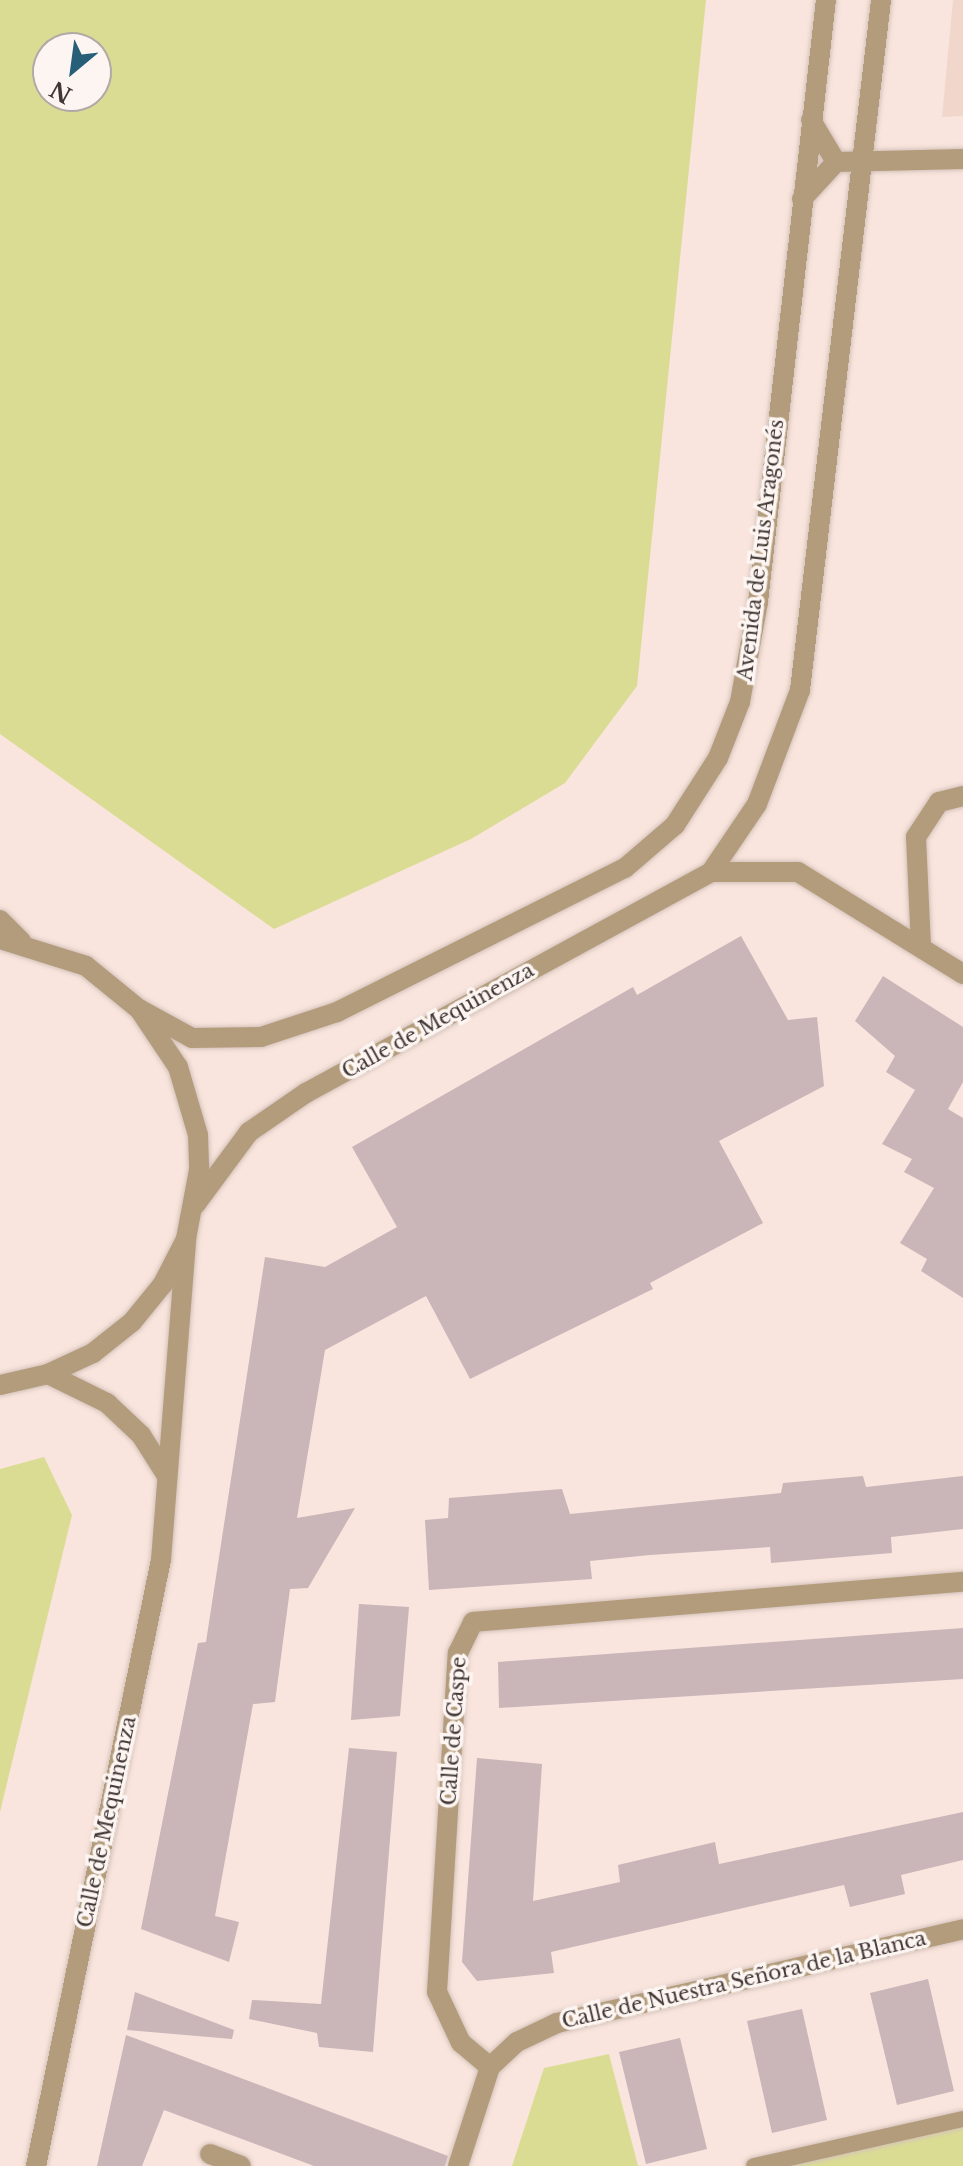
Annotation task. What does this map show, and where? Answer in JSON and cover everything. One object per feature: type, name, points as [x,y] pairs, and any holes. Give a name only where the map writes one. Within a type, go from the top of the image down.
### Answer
[{"type":"street","name":"Avenida de Luis Aragonés","points":[[139,1009],[192,1038],[261,1037],[337,1012],[625,868],[675,825],[718,758],[740,702],[758,602],[826,0]]},
{"type":"street","points":[[711,872],[757,804],[800,690],[865,163],[881,0]]},
{"type":"street","points":[[811,120],[836,162]]},
{"type":"street","points":[[802,199],[836,162],[963,159]]},
{"type":"street","points":[[921,947],[916,837],[939,802],[963,796]]},
{"type":"street","points":[[711,872],[798,872],[963,974]]},
{"type":"street","name":"Calle de Mequinenza","points":[[195,1205],[249,1132],[306,1093],[711,872]]},
{"type":"street","points":[[0,920],[21,941]]},
{"type":"street","points":[[0,939],[21,941],[86,966],[139,1009],[161,1037],[190,1101],[198,1135],[195,1205],[186,1239],[163,1284],[132,1322],[93,1353],[48,1374],[0,1385]]},
{"type":"street","name":"Calle de Mequinenza","points":[[36,2166],[161,1560],[186,1239]]},
{"type":"street","points":[[48,1374],[107,1403],[141,1435],[167,1476]]},
{"type":"street","name":"Calle de Caspe","points":[[490,2067],[461,2043],[437,1992],[458,1653],[473,1622],[963,1582]]},
{"type":"street","name":"Calle de Nuestra Señora de la Blanca","points":[[490,2067],[517,2042],[557,2023],[963,1929]]},
{"type":"street","points":[[458,2166],[490,2067]]},
{"type":"street","points":[[210,2154],[241,2166]]},
{"type":"lane","points":[[754,2166],[963,2119]]},
{"type":"shaded area","points":[[953,0],[963,0],[963,116],[942,117]]},
{"type":"green space","points":[[0,0],[706,0],[637,686],[565,783],[471,839],[274,929],[0,734]]},
{"type":"green space","points":[[44,1457],[72,1515],[0,1812],[0,1469]]},
{"type":"green space","points":[[609,2054],[638,2166],[512,2166],[544,2068]]},
{"type":"green space","points":[[963,2127],[963,2166],[768,2166]]},
{"type":"building","points":[[741,936],[788,1020],[817,1017],[824,1086],[719,1141],[763,1223],[650,1283],[653,1289],[470,1379],[426,1296],[325,1350],[297,1518],[355,1508],[308,1588],[290,1589],[275,1702],[253,1704],[215,1916],[239,1922],[229,1962],[141,1929],[198,1643],[206,1642],[265,1257],[325,1267],[397,1227],[352,1147],[633,987],[637,995]]},
{"type":"building","points":[[883,976],[963,1027],[963,1082],[948,1109],[963,1118],[963,1298],[921,1271],[927,1259],[900,1243],[934,1188],[904,1172],[912,1159],[882,1144],[915,1090],[886,1072],[895,1056],[855,1021]]},
{"type":"building","points":[[863,1476],[866,1487],[963,1476],[963,1529],[891,1537],[892,1553],[771,1563],[770,1547],[650,1555],[590,1561],[592,1579],[429,1590],[425,1520],[448,1518],[449,1498],[562,1489],[570,1514],[781,1493],[783,1483]]},
{"type":"building","points":[[359,1604],[409,1607],[400,1716],[351,1720]]},
{"type":"building","points":[[963,1628],[963,1679],[499,1708],[498,1662]]},
{"type":"building","points":[[349,1748],[397,1752],[373,2052],[319,2047],[317,2033],[249,2019],[252,2000],[321,2004]]},
{"type":"building","points":[[477,1758],[542,1764],[533,1901],[620,1882],[618,1865],[715,1842],[719,1864],[963,1812],[963,1860],[901,1875],[905,1894],[850,1907],[844,1885],[551,1952],[554,1973],[477,1981],[462,1962]]},
{"type":"building","points":[[928,1979],[954,2091],[897,2105],[870,1993]]},
{"type":"building","points":[[135,1992],[234,2030],[232,2039],[127,2030]]},
{"type":"building","points":[[802,2009],[827,2120],[772,2133],[747,2021]]},
{"type":"building","points":[[126,2035],[448,2156],[445,2166],[314,2166],[164,2110],[142,2166],[97,2166]]},
{"type":"building","points":[[680,2038],[707,2149],[646,2164],[619,2052]]}]
